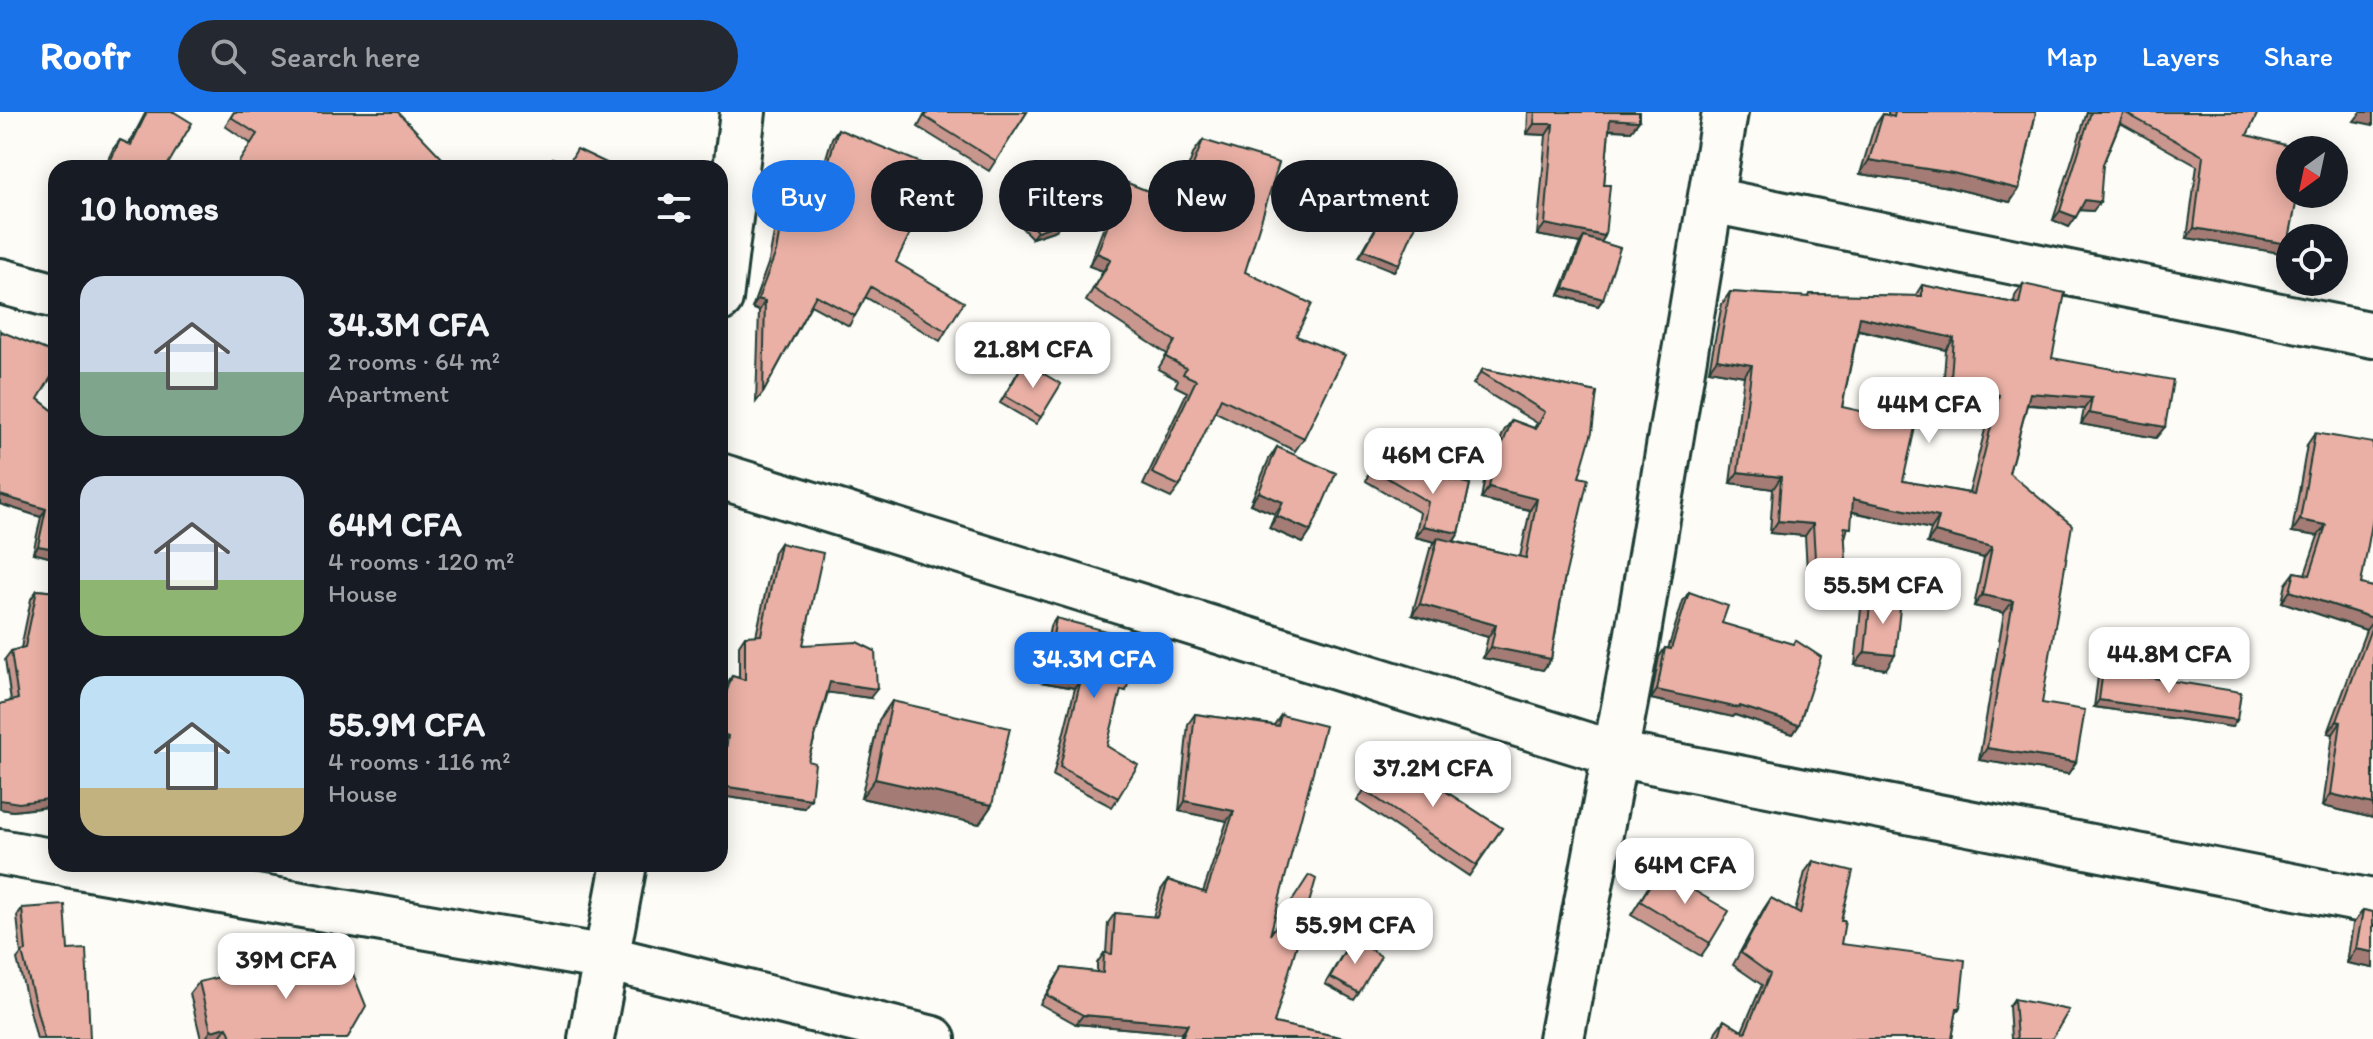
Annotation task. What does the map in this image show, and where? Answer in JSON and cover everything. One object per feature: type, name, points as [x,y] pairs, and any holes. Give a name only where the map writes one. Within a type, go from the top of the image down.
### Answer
[{"type":"street","points":[[728,234],[743,112]]},
{"type":"street","points":[[1561,1039],[1615,754],[1725,112]]},
{"type":"street","points":[[1711,200],[2373,335]]},
{"type":"street","points":[[0,281],[48,294]]},
{"type":"street","points":[[728,478],[1615,754],[2373,902]]},
{"type":"street","points":[[0,852],[48,861]]},
{"type":"street","points":[[113,872],[606,958],[933,1039]]},
{"type":"street","points":[[591,1039],[622,872]]},
{"type":"building","points":[[147,112],[174,112],[192,123],[170,160],[111,160],[120,140],[131,145]]},
{"type":"building","points":[[234,112],[398,112],[443,159],[240,160],[257,134],[231,117]]},
{"type":"building","points":[[928,112],[1027,112],[996,161],[925,117]]},
{"type":"building","points":[[1535,112],[1639,112],[1639,121],[1610,119],[1604,185],[1610,185],[1605,236],[1545,224],[1553,124],[1534,124]]},
{"type":"building","points":[[1895,112],[2036,112],[2019,189],[1953,173],[1869,160],[1883,114],[1894,117]]},
{"type":"building","points":[[2091,112],[2124,112],[2103,164],[2100,202],[2085,200],[2076,217],[2060,211]]},
{"type":"building","points":[[2124,112],[2258,112],[2247,135],[2276,143],[2276,208],[2295,208],[2292,224],[2276,224],[2276,242],[2194,228],[2203,156]]},
{"type":"building","points":[[838,129],[914,160],[871,160],[871,232],[911,232],[896,262],[964,302],[946,331],[871,287],[855,316],[816,295],[763,393],[765,301],[758,299],[776,252],[779,232],[855,232],[855,160],[829,160]]},
{"type":"building","points":[[1203,140],[1271,161],[1271,189],[1245,272],[1312,304],[1296,336],[1345,355],[1304,438],[1221,398],[1180,486],[1152,473],[1196,380],[1183,374],[1186,368],[1166,357],[1175,341],[1094,289],[1111,259],[1097,253],[1105,232],[1132,232],[1132,185],[1148,191],[1148,232],[1255,232],[1255,160],[1195,160]]},
{"type":"building","points":[[577,149],[600,160],[571,160]]},
{"type":"building","points":[[1374,232],[1413,232],[1399,264],[1364,250]]},
{"type":"building","points":[[1584,237],[1620,248],[1603,299],[1564,288]]},
{"type":"building","points":[[2023,284],[2065,293],[2052,358],[2173,380],[2165,427],[2089,413],[2092,398],[2030,393],[2009,473],[2072,525],[2042,703],[2085,710],[2076,762],[1987,748],[2013,601],[1982,595],[1992,547],[1935,532],[1939,517],[1853,499],[1851,528],[1844,527],[1846,558],[1841,571],[1828,571],[1815,558],[1813,524],[1778,521],[1781,477],[1738,472],[1752,365],[1717,359],[1730,292],[1809,297],[1810,294],[1922,296],[1922,285],[2019,304]],"holes":[[[1860,317],[1954,338],[1950,390],[1999,395],[1974,494],[1903,481],[1916,423],[1842,407]]]},
{"type":"building","points":[[0,331],[48,351],[48,382],[38,399],[48,407],[48,548],[38,546],[46,509],[0,495]]},
{"type":"building","points":[[1024,362],[1061,384],[1041,417],[1005,396]]},
{"type":"building","points":[[1483,369],[1597,392],[1592,432],[1579,477],[1588,479],[1564,581],[1551,659],[1491,647],[1496,625],[1420,604],[1438,538],[1526,558],[1537,499],[1489,487],[1512,420],[1536,429],[1545,412],[1481,372]]},
{"type":"building","points":[[2315,433],[2373,443],[2373,518],[2361,584],[2373,587],[2373,618],[2290,591],[2295,572],[2310,575],[2326,525],[2300,520]]},
{"type":"building","points":[[1277,447],[1336,473],[1311,531],[1277,516],[1283,502],[1259,492]]},
{"type":"building","points":[[1376,463],[1470,484],[1459,533],[1423,526],[1428,502],[1374,470]]},
{"type":"building","points":[[780,543],[823,553],[803,645],[857,642],[875,651],[877,689],[830,682],[808,761],[815,763],[811,799],[728,787],[728,688],[732,676],[745,680],[745,636],[761,635]]},
{"type":"building","points":[[37,590],[48,591],[48,799],[19,803],[0,800],[0,704],[18,699],[11,651],[25,647]]},
{"type":"building","points":[[1689,592],[1728,606],[1722,623],[1793,644],[1795,640],[1821,657],[1799,725],[1740,706],[1657,690],[1665,648],[1671,649]]},
{"type":"building","points":[[1871,596],[1901,599],[1895,655],[1865,652]]},
{"type":"building","points":[[1056,618],[1140,640],[1126,691],[1121,690],[1107,746],[1138,765],[1118,798],[1060,767],[1081,679],[1047,672]]},
{"type":"building","points":[[2373,623],[2373,804],[2331,794],[2341,722],[2337,721]]},
{"type":"building","points":[[2103,670],[2241,692],[2237,720],[2099,700]]},
{"type":"building","points":[[892,701],[1010,728],[992,805],[875,779]]},
{"type":"building","points":[[1195,714],[1278,726],[1281,715],[1325,726],[1270,935],[1309,875],[1316,879],[1274,1023],[1349,1039],[1186,1039],[1182,1037],[1188,1024],[1083,1015],[1047,995],[1062,968],[1103,973],[1104,953],[1112,954],[1115,913],[1157,917],[1168,880],[1206,893],[1234,811],[1185,801]]},
{"type":"building","points":[[1388,754],[1502,828],[1476,865],[1364,790]]},
{"type":"building","points":[[1813,861],[1853,871],[1841,921],[1845,921],[1841,944],[1965,960],[1960,1008],[1957,1008],[1952,1039],[1718,1039],[1724,1020],[1745,1033],[1770,974],[1741,953],[1771,898],[1800,914]]},
{"type":"building","points":[[1659,870],[1729,911],[1710,943],[1640,901]]},
{"type":"building","points":[[65,905],[68,950],[86,949],[90,1039],[44,1039],[22,952],[26,951],[22,908]]},
{"type":"building","points":[[2363,910],[2373,912],[2373,952],[2356,949]]},
{"type":"building","points":[[1352,938],[1381,956],[1359,993],[1330,977]]},
{"type":"building","points":[[319,953],[326,974],[347,959],[366,1006],[347,1039],[232,1039],[227,1027],[211,1031],[199,982]]},
{"type":"building","points":[[2014,999],[2069,1010],[2052,1039],[2017,1039]]}]
